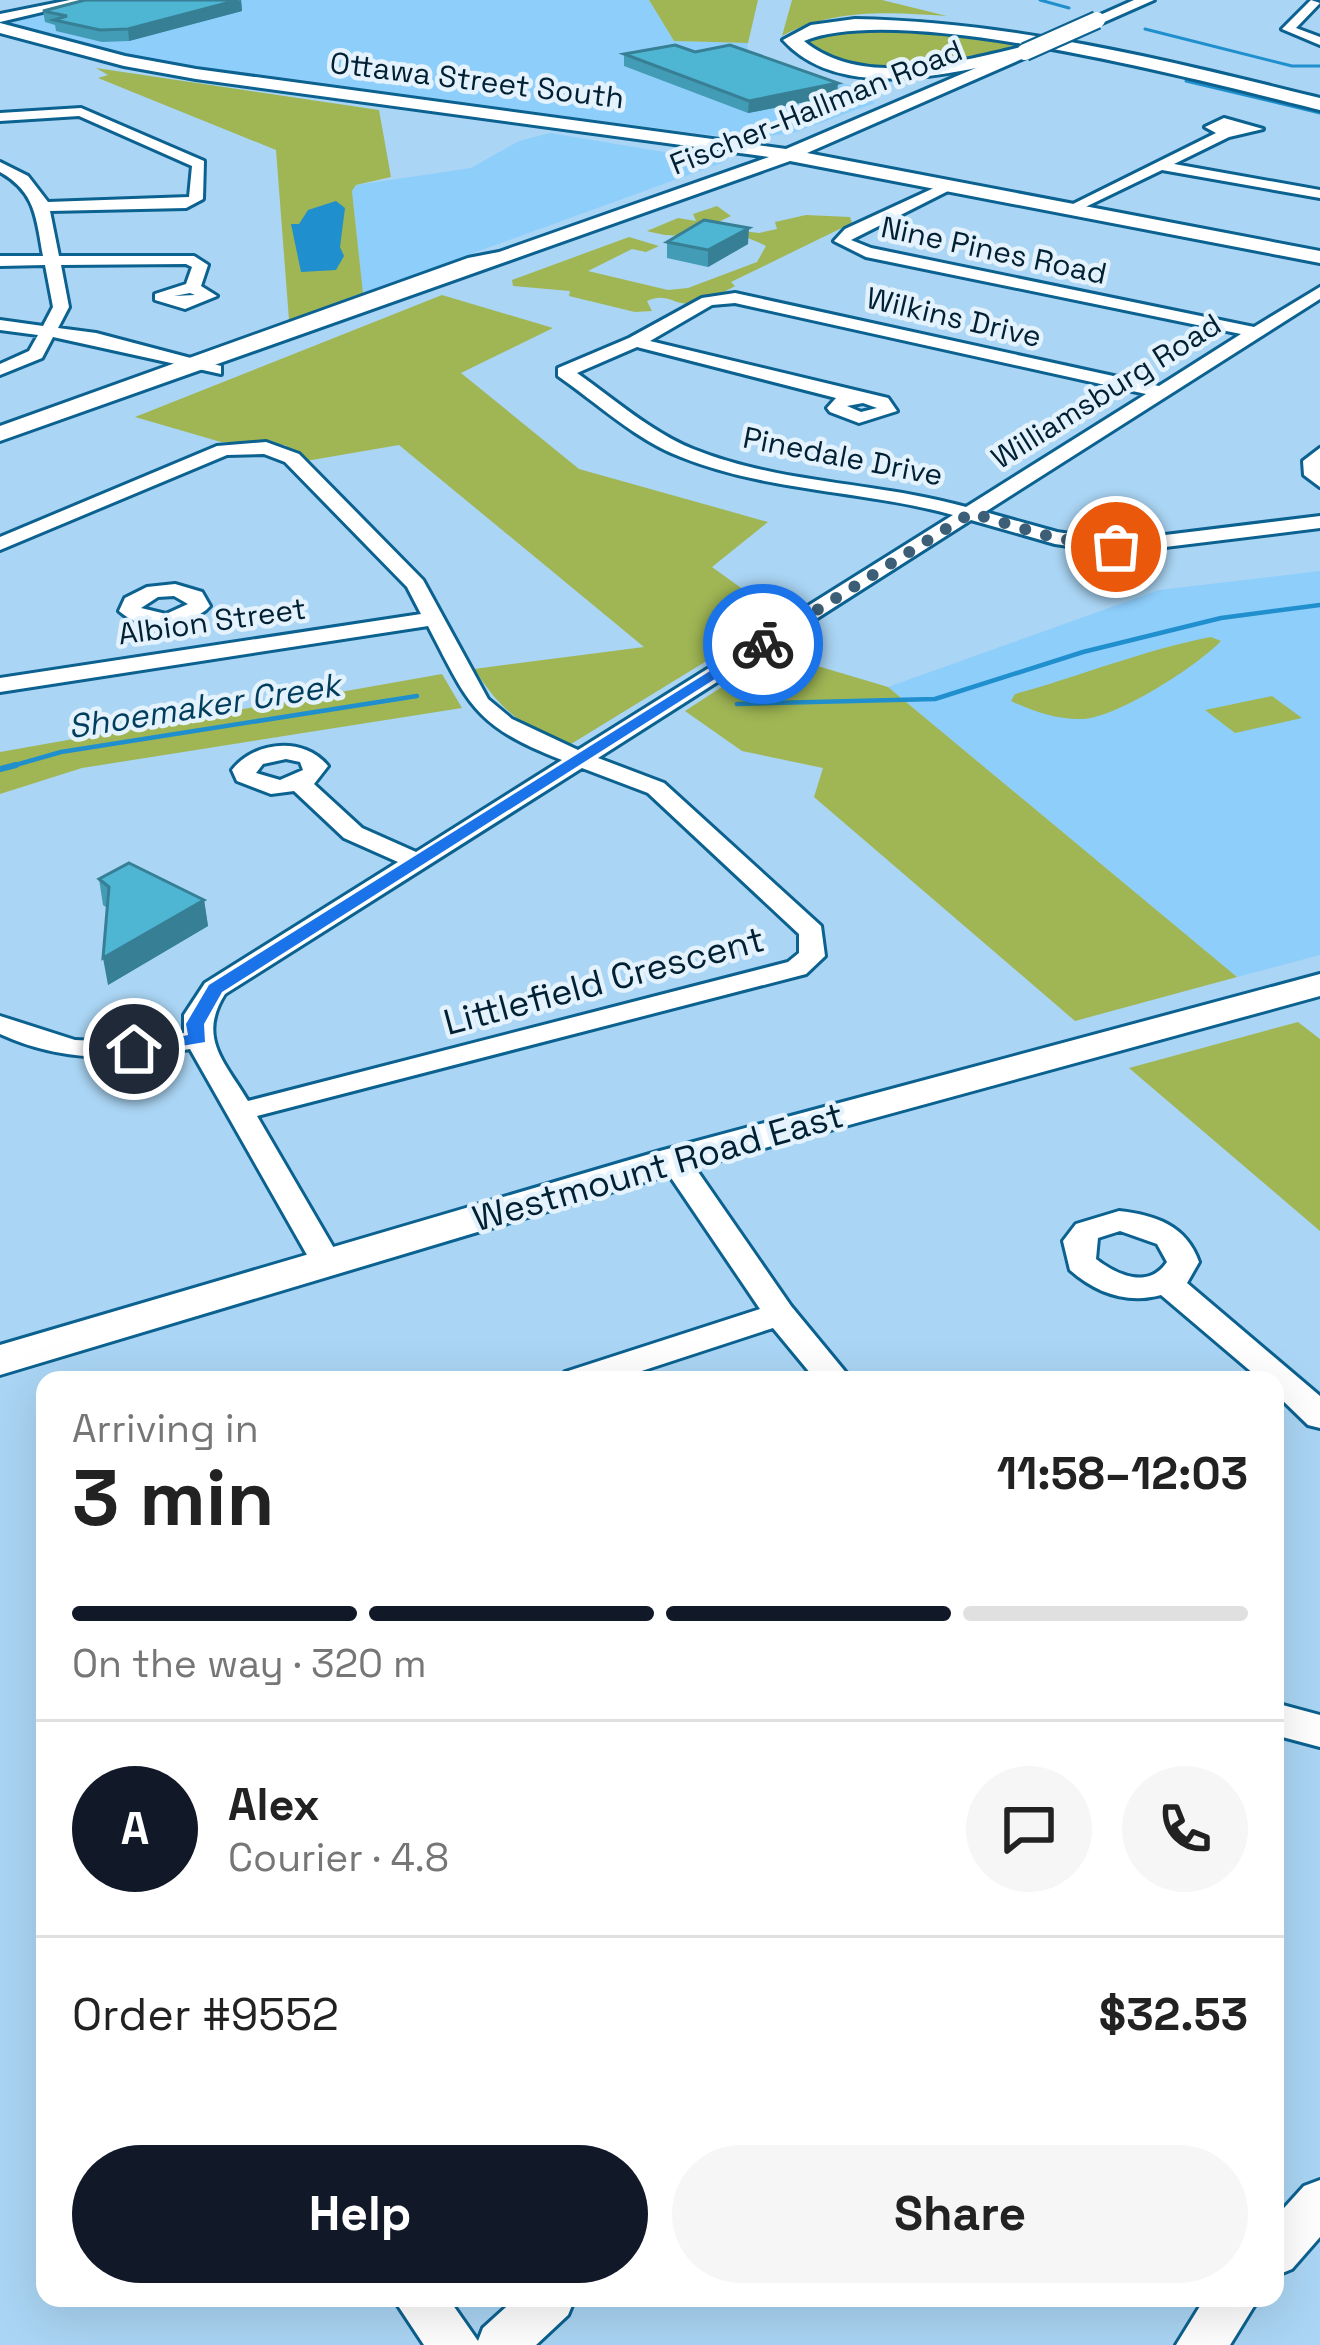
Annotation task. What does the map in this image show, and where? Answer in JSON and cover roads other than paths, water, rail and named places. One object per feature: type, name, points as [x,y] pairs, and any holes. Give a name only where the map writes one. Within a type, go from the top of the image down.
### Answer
[{"type":"highway","points":[[922,5],[1131,58]]},
{"type":"highway","points":[[1001,14],[1319,99]]},
{"type":"highway","points":[[1025,52],[959,68],[890,71],[807,56],[792,40],[800,30],[840,19],[922,17],[1319,99]]},
{"type":"highway","points":[[1046,17],[1319,99]]},
{"type":"highway","points":[[773,32],[778,47],[793,58],[934,92]]},
{"type":"highway","points":[[990,68],[1084,59],[1319,99]]},
{"type":"main road","name":"Fischer-Hallman Road","points":[[0,434],[488,268],[502,257],[783,157],[1147,0]]},
{"type":"main road","name":"Ottawa Street South","points":[[0,32],[196,74],[721,142],[783,157]]},
{"type":"main road","name":"Ottawa Street South","points":[[0,32],[109,64],[204,81],[783,157],[1320,257]]},
{"type":"main road","points":[[721,142],[842,131]]},
{"type":"main road","name":"Fischer-Hallman Road","points":[[0,446],[207,367]]},
{"type":"main road","name":"Westmount Road East","points":[[0,1360],[674,1160],[1320,985]]},
{"type":"street","points":[[1317,0],[1288,29],[1320,41]]},
{"type":"street","points":[[0,16],[81,2]]},
{"type":"street","points":[[0,117],[81,112],[199,164],[196,199],[186,204],[41,207]]},
{"type":"street","points":[[1072,208],[1226,133]]},
{"type":"street","points":[[1159,165],[1320,194]]},
{"type":"street","points":[[0,166],[23,179],[41,207],[61,307],[36,354],[0,370]]},
{"type":"street","name":"Nine Pines Road","points":[[947,186],[850,232],[842,241],[866,252],[1256,332]]},
{"type":"street","points":[[0,261],[189,259],[200,265],[192,288]]},
{"type":"street","name":"Williamsburg Road","points":[[198,1039],[195,1024],[215,989],[1320,292]]},
{"type":"street","name":"Pinedale Drive","points":[[735,298],[708,302],[635,342],[564,372],[663,442],[691,455],[796,483],[914,498],[1055,538],[1116,547],[1320,522]]},
{"type":"street","name":"Wilkins Drive","points":[[735,298],[1161,392]]},
{"type":"street","points":[[0,325],[49,330],[207,367]]},
{"type":"street","points":[[635,342],[857,398]]},
{"type":"street","points":[[0,544],[210,454],[266,448],[292,458],[416,584],[479,703],[504,724],[580,758]]},
{"type":"street","points":[[1320,454],[1312,460],[1313,475],[1320,481]]},
{"type":"street","points":[[173,619],[190,654]]},
{"type":"street","name":"Albion Street","points":[[0,685],[433,619]]},
{"type":"street","name":"Littlefield Crescent","points":[[240,1112],[777,974],[797,968],[812,956],[812,932],[802,920],[656,788],[580,758]]},
{"type":"street","points":[[299,783],[353,833],[418,862]]},
{"type":"street","points":[[0,1024],[61,1050],[97,1052],[198,1039],[326,1262]]},
{"type":"street","points":[[674,1160],[780,1314],[828,1371]]},
{"type":"street","points":[[1166,1283],[1272,1371]]},
{"type":"street","points":[[605,1371],[780,1314]]},
{"type":"street","points":[[1284,1382],[1320,1416]]},
{"type":"street","points":[[1284,1721],[1320,1731]]},
{"type":"street","points":[[1284,2243],[1320,2202]]},
{"type":"street","points":[[424,2307],[455,2345]]},
{"type":"street","points":[[500,2345],[541,2307]]},
{"type":"street","points":[[1200,2345],[1228,2307]]},
{"type":"waterway","points":[[1040,0],[1069,8]]},
{"type":"waterway","points":[[1145,29],[1292,66],[1320,66]]},
{"type":"waterway","name":"Shoemaker Creek","points":[[1186,81],[1320,113]]},
{"type":"waterway","name":"Shoemaker Creek","points":[[737,704],[935,699],[1083,652],[1221,618],[1320,605]]},
{"type":"waterway","name":"Shoemaker Creek","points":[[12,766],[61,752],[417,696]]},
{"type":"waterway","name":"Shoemaker Creek","points":[[12,766],[16,765]]},
{"type":"waterway","name":"Shoemaker Creek","points":[[0,769],[12,766]]},
{"type":"waterway","name":"Shoemaker Creek","points":[[5,768],[12,766]]}]
